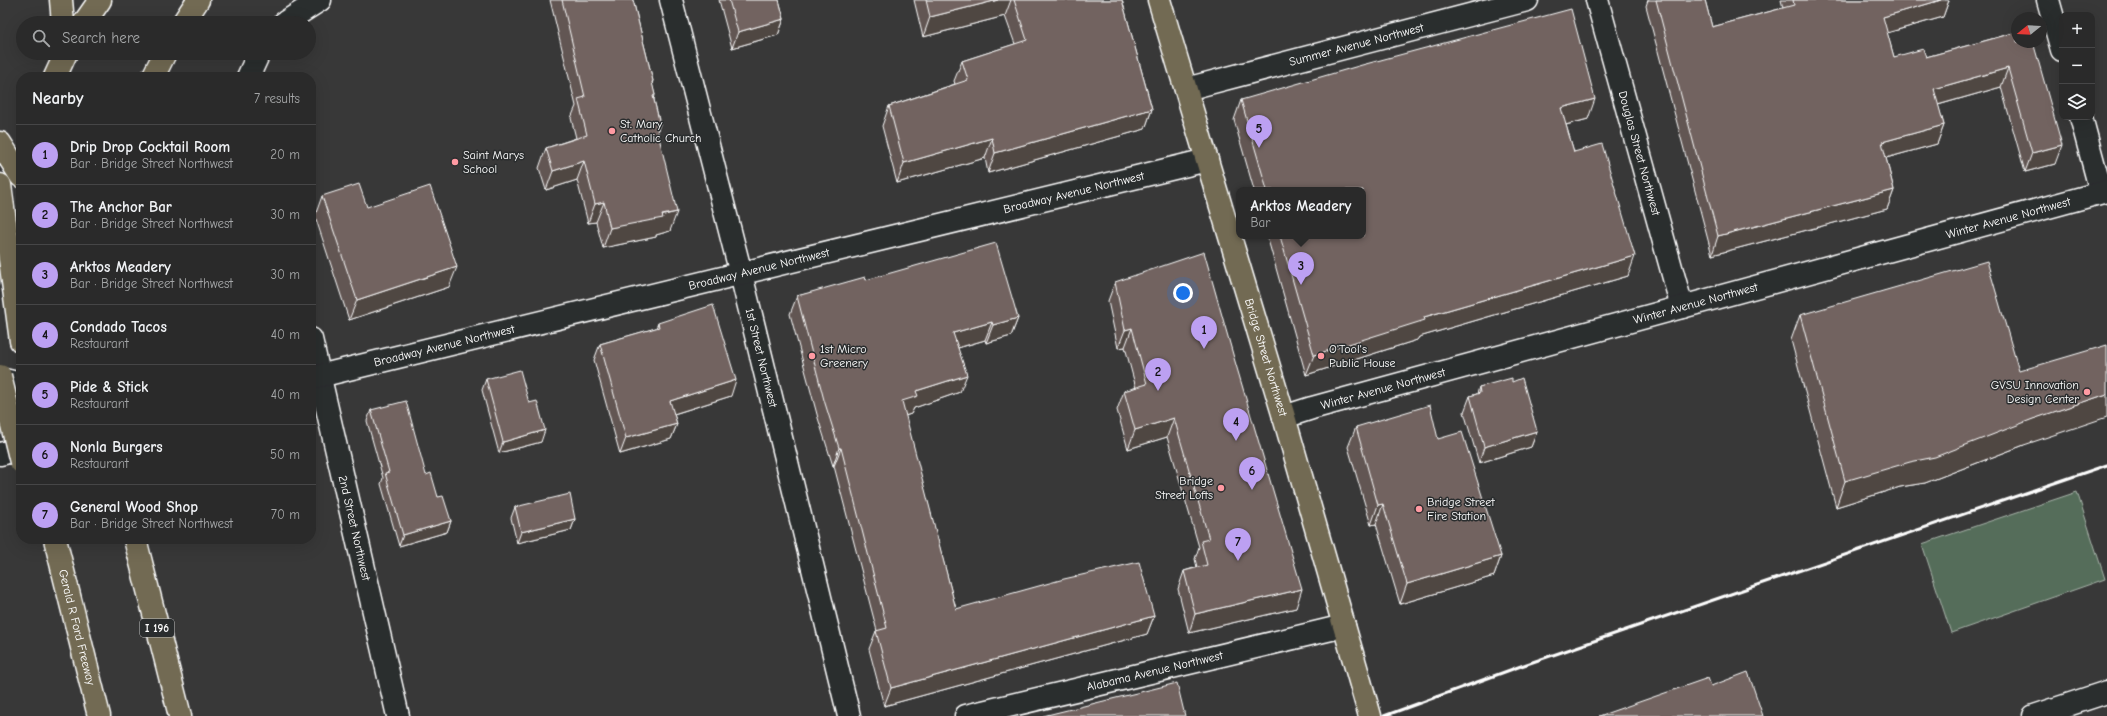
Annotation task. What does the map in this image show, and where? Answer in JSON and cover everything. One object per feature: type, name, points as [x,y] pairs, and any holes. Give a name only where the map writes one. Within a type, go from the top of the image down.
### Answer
[{"type":"main road","points":[[61,0],[62,16]]},
{"type":"main road","points":[[89,16],[100,0]]},
{"type":"main road","points":[[188,16],[198,0]]},
{"type":"main road","name":"Bridge Street Northwest","points":[[1159,0],[1284,417],[1370,716]]},
{"type":"main road","points":[[57,72],[63,60]]},
{"type":"main road","points":[[67,60],[68,72]]},
{"type":"main road","points":[[156,72],[162,60]]},
{"type":"main road","points":[[0,143],[16,168]]},
{"type":"main road","points":[[0,185],[16,304]]},
{"type":"main road","points":[[0,376],[16,442]]},
{"type":"main road","points":[[51,544],[61,567]]},
{"type":"main road","name":"Gerald R Ford Freeway","points":[[56,544],[99,716]]},
{"type":"main road","name":"I 196","points":[[136,544],[180,716]]},
{"type":"street","points":[[295,16],[320,0]]},
{"type":"street","name":"1st Street Northwest","points":[[671,0],[741,274],[849,716]]},
{"type":"street","name":"Summer Avenue Northwest","points":[[1186,89],[1527,0]]},
{"type":"street","name":"Douglas Street Northwest","points":[[1597,0],[1682,307]]},
{"type":"street","points":[[2048,0],[2061,48]]},
{"type":"street","points":[[2082,120],[2104,191]]},
{"type":"street","name":"Broadway Avenue Northwest","points":[[316,377],[1207,160]]},
{"type":"street","name":"Winter Avenue Northwest","points":[[1284,417],[1508,353],[1682,307],[2104,191]]},
{"type":"street","points":[[0,379],[16,383]]},
{"type":"street","name":"2nd Street Northwest","points":[[316,381],[398,716]]},
{"type":"street","points":[[0,454],[16,450]]},
{"type":"street","name":"Alabama Avenue Northwest","points":[[966,716],[1344,626]]},
{"type":"street","points":[[2034,716],[2107,692]]},
{"type":"green space","points":[[2077,492],[2105,579],[1951,633],[1922,544]]},
{"type":"building","name":"St. Mary Catholic Church","points":[[562,0],[633,0],[653,81],[655,95],[653,96],[660,124],[656,125],[677,212],[662,215],[663,218],[610,228],[604,202],[595,204],[584,161],[553,171],[546,148],[587,135],[578,99],[585,97]]},
{"type":"building","points":[[729,0],[779,0],[784,19],[738,32]]},
{"type":"building","points":[[926,0],[998,0],[930,17]]},
{"type":"building","points":[[1014,0],[1122,0],[1152,109],[995,153],[992,138],[904,163],[889,106],[968,80],[962,61],[1027,40]]},
{"type":"building","points":[[1656,0],[1705,0],[1712,27],[1794,5],[1793,0],[1941,0],[1883,17],[1894,57],[1923,49],[1926,57],[2011,34],[2011,48],[2035,48],[2062,145],[2032,153],[2008,68],[1934,89],[1944,125],[1882,142],[1894,190],[1718,236]]},
{"type":"building","points":[[1571,9],[1595,99],[1561,108],[1574,152],[1602,144],[1635,256],[1424,317],[1425,320],[1314,355],[1281,239],[1366,239],[1366,187],[1266,187],[1241,100],[1362,65]]},
{"type":"building","points":[[359,184],[367,207],[430,186],[457,267],[357,300],[322,196]]},
{"type":"building","points":[[996,243],[1018,318],[993,325],[992,322],[953,333],[967,375],[916,391],[918,396],[902,401],[956,609],[1064,579],[1139,562],[1154,616],[891,688],[876,631],[887,628],[841,448],[839,448],[824,400],[797,296],[865,277],[866,280]]},
{"type":"building","points":[[1204,252],[1302,589],[1195,614],[1184,571],[1207,565],[1201,541],[1209,539],[1174,418],[1135,430],[1124,391],[1147,384],[1132,328],[1125,330],[1115,282]]},
{"type":"building","points":[[1987,261],[2019,371],[2107,345],[2107,394],[2033,419],[1935,457],[1910,462],[1845,481],[1800,315]]},
{"type":"building","points":[[713,305],[736,380],[670,401],[677,424],[626,438],[600,344],[659,327],[658,323]]},
{"type":"building","points":[[520,370],[529,403],[537,401],[545,430],[503,442],[486,379]]},
{"type":"building","points":[[1512,378],[1512,382],[1522,378],[1537,431],[1484,447],[1470,396],[1480,393],[1479,387]]},
{"type":"building","points":[[406,401],[426,475],[431,473],[438,497],[443,496],[451,521],[403,535],[385,473],[389,472],[371,410]]},
{"type":"building","name":"Bridge Street Fire Station","points":[[1430,405],[1438,439],[1462,432],[1501,556],[1407,584],[1383,504],[1378,505],[1356,427]]},
{"type":"building","points":[[570,494],[575,519],[521,532],[515,507]]},
{"type":"building","points":[[1748,672],[1763,716],[1599,716],[1708,678],[1711,686]]},
{"type":"building","points":[[1177,683],[1185,716],[1043,716]]},
{"type":"railway","points":[[1384,716],[1521,666],[2107,465]]},
{"type":"place","name":"St. Mary Catholic Church","points":[[612,131]]},
{"type":"place","name":"Pide & Stick","points":[[1259,148]]},
{"type":"place","name":"Saint Marys School","points":[[455,162]]},
{"type":"place","name":"Arktos Meadery","points":[[1301,285]]},
{"type":"place","name":"Drip Drop Cocktail Room","points":[[1204,349]]},
{"type":"place","name":"1st Micro Greenery","points":[[812,356]]},
{"type":"place","name":"O'Tool's Public House","points":[[1321,356]]},
{"type":"place","name":"The Anchor Bar","points":[[1158,391]]},
{"type":"place","name":"GVSU Innovation Design Center","points":[[2087,392]]},
{"type":"place","name":"Condado Tacos","points":[[1236,441]]},
{"type":"place","name":"Bridge Street Lofts","points":[[1221,488]]},
{"type":"place","name":"Nonla Burgers","points":[[1252,490]]},
{"type":"place","name":"Bridge Street Fire Station","points":[[1419,509]]},
{"type":"place","name":"General Wood Shop","points":[[1238,561]]}]
